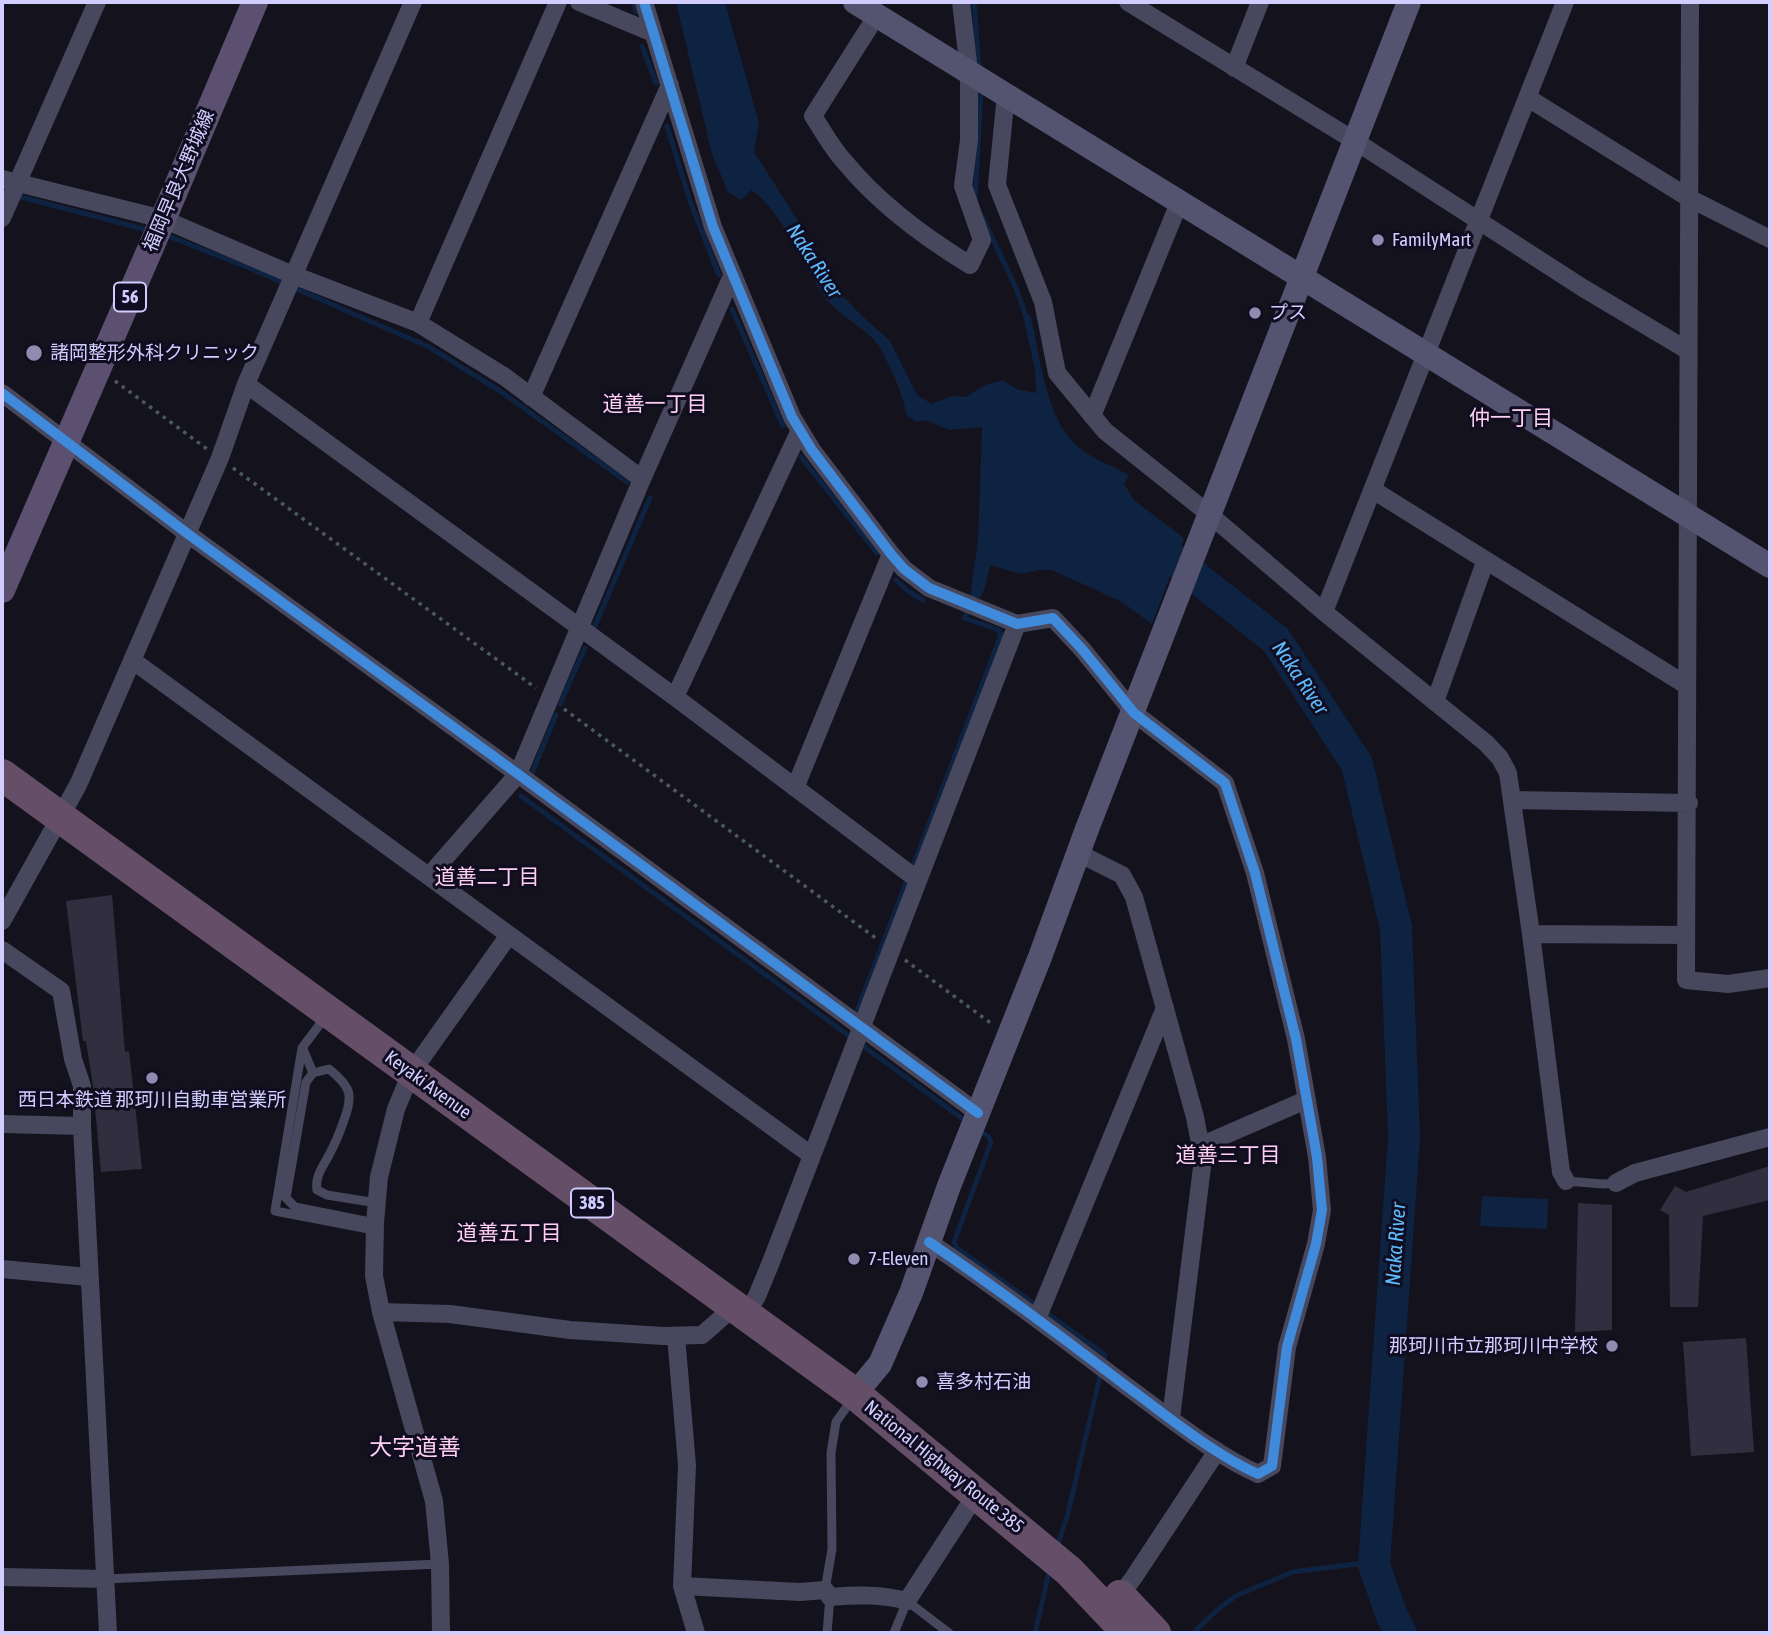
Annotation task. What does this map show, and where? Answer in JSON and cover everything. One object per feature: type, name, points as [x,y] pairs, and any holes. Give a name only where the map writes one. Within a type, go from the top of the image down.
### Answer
[{"type":"highway","name":"Keyaki Avenue","points":[[2,775],[855,1394]]},
{"type":"highway","name":"National Highway Route 385","points":[[855,1394],[1069,1571],[1155,1633]]},
{"type":"highway","name":"National Highway Route 385","points":[[855,1394],[985,1479],[1040,1524],[1112,1601],[1128,1633]]},
{"type":"main road","name":"福岡早良大野城線","points":[[2,590],[255,2]]},
{"type":"street","points":[[3,210],[9,181],[97,2]]},
{"type":"street","points":[[2,921],[78,785],[220,458],[246,384],[413,2]]},
{"type":"street","points":[[418,323],[558,2]]},
{"type":"street","points":[[579,2],[653,33]]},
{"type":"street","points":[[644,2],[713,227],[800,430],[812,450],[904,569],[929,588],[1017,624],[1053,618],[1136,707],[1225,783],[1255,873],[1296,1039],[1317,1157],[1322,1210],[1317,1244],[1287,1347],[1272,1466],[1258,1474],[1239,1466],[929,1242]]},
{"type":"street","points":[[855,2],[1770,566]]},
{"type":"street","points":[[961,2],[984,80],[997,185],[1043,302],[1057,373],[1105,431],[1208,520],[1486,743],[1500,758],[1508,774],[1561,1172],[1566,1181]]},
{"type":"street","points":[[1128,2],[1355,141],[1583,288],[1688,350]]},
{"type":"street","points":[[1234,68],[1260,2]]},
{"type":"street","points":[[855,1394],[880,1364],[911,1293],[1078,853],[1409,2]]},
{"type":"street","points":[[1324,611],[1565,2]]},
{"type":"street","points":[[1690,2],[1686,685],[1689,803],[1686,980],[1728,984],[1770,978]]},
{"type":"street","points":[[877,15],[813,116],[844,161],[894,212],[928,239],[970,265],[982,240],[963,186],[969,140],[967,95],[984,80]]},
{"type":"street","points":[[531,397],[670,85]]},
{"type":"street","points":[[1528,98],[1689,198],[1770,239]]},
{"type":"street","points":[[9,181],[163,219],[293,275],[418,323],[531,397],[642,479]]},
{"type":"street","points":[[1092,416],[1180,203]]},
{"type":"street","points":[[429,876],[518,774],[642,479],[732,276]]},
{"type":"street","points":[[246,384],[675,697],[918,880]]},
{"type":"street","points":[[2,393],[188,534],[978,1113]]},
{"type":"street","points":[[675,697],[800,430]]},
{"type":"street","points":[[1373,490],[1686,685]]},
{"type":"street","points":[[795,788],[891,554]]},
{"type":"street","points":[[1435,702],[1485,562]]},
{"type":"street","points":[[381,1312],[450,1314],[570,1330],[702,1335],[757,1296],[1017,624]]},
{"type":"street","points":[[132,660],[811,1155]]},
{"type":"street","points":[[1512,800],[1689,803]]},
{"type":"street","points":[[1078,853],[1122,875],[1134,897],[1195,1117],[1203,1160],[1171,1419]]},
{"type":"street","points":[[1531,934],[1686,935]]},
{"type":"street","points":[[441,1633],[440,1564],[434,1501],[381,1312],[374,1276],[374,1226],[379,1177],[396,1109],[411,1073],[509,935]]},
{"type":"street","points":[[2,950],[61,991],[73,1059],[82,1086],[88,1277],[108,1633]]},
{"type":"street","points":[[1037,1319],[1165,1008]]},
{"type":"street","points":[[1200,1146],[1306,1100]]},
{"type":"street","points":[[2,1124],[82,1126]]},
{"type":"street","points":[[1616,1184],[1635,1173],[1770,1137]]},
{"type":"street","points":[[2,1269],[88,1277]]},
{"type":"street","points":[[676,1336],[687,1465],[682,1586],[696,1633]]},
{"type":"street","points":[[1112,1601],[1217,1451]]},
{"type":"street","points":[[682,1586],[883,1596],[907,1601],[977,1493]]},
{"type":"street","points":[[2,1577],[106,1580]]},
{"type":"lane","points":[[328,1012],[302,1048],[275,1212],[374,1226]]},
{"type":"lane","points":[[302,1048],[309,1077],[286,1198],[295,1207],[374,1226]]},
{"type":"lane","points":[[293,1102],[309,1077],[329,1069],[341,1079],[351,1102],[336,1143],[316,1179],[317,1191],[377,1203]]},
{"type":"lane","points":[[1566,1181],[1616,1184]]},
{"type":"lane","points":[[827,1633],[832,1549],[831,1453],[836,1422],[855,1394]]},
{"type":"lane","points":[[106,1580],[440,1564]]},
{"type":"lane","points":[[894,1633],[907,1601],[949,1633]]},
{"type":"path","points":[[99,369],[1008,1036]]},
{"type":"water","points":[[676,2],[725,2],[759,123],[754,152],[799,222],[837,290],[890,341],[917,395],[932,404],[952,396],[966,397],[985,385],[1003,380],[1016,389],[1036,393],[1035,370],[1023,316],[1030,314],[1045,384],[1057,418],[1066,433],[1082,450],[1129,475],[1124,484],[1135,501],[1184,538],[1152,624],[1122,602],[1052,570],[1021,574],[990,565],[980,598],[970,597],[978,541],[982,427],[949,430],[926,420],[917,422],[907,416],[896,380],[879,346],[827,300],[772,210],[751,190],[741,200],[728,192],[712,154]]},
{"type":"water","points":[[1482,1196],[1548,1199],[1547,1229],[1480,1226]]},
{"type":"building","points":[[112,895],[125,1052],[129,1051],[142,1169],[101,1172],[93,1086],[86,1041],[83,1041],[66,901]]},
{"type":"building","points":[[1770,1166],[1770,1200],[1703,1216],[1698,1307],[1670,1307],[1669,1215],[1660,1210],[1675,1186],[1686,1192]]},
{"type":"building","points":[[1578,1203],[1612,1205],[1612,1330],[1575,1332]]},
{"type":"building","points":[[1746,1338],[1754,1452],[1691,1456],[1683,1342]]},
{"type":"waterway","points":[[633,2],[636,12]]},
{"type":"waterway","points":[[974,2],[979,68]]},
{"type":"waterway","points":[[642,46],[656,83]]},
{"type":"waterway","points":[[975,201],[981,89]]},
{"type":"waterway","points":[[667,126],[690,201],[719,275]]},
{"type":"waterway","points":[[2,192],[151,231]]},
{"type":"waterway","points":[[982,216],[1016,288],[1027,319]]},
{"type":"waterway","points":[[163,234],[247,267],[429,347],[500,391],[627,482]]},
{"type":"waterway","points":[[732,309],[783,426]]},
{"type":"waterway","points":[[801,457],[877,553]]},
{"type":"waterway","points":[[594,628],[650,498]]},
{"type":"waterway","name":"Naka River","points":[[1139,539],[1154,544],[1276,640],[1357,764],[1396,928],[1404,1137],[1374,1565],[1401,1633]]},
{"type":"waterway","points":[[896,580],[923,600]]},
{"type":"waterway","points":[[912,869],[1001,635],[999,630],[964,618],[967,613]]},
{"type":"waterway","points":[[560,704],[585,648]]},
{"type":"waterway","points":[[530,778],[556,715]]},
{"type":"waterway","points":[[521,796],[967,1122]]},
{"type":"waterway","points":[[855,1016],[908,878]]},
{"type":"waterway","points":[[978,1130],[989,1137],[991,1142],[954,1242],[957,1248],[1105,1355],[1104,1362]]},
{"type":"waterway","points":[[1056,1549],[1067,1517],[1101,1372]]},
{"type":"waterway","points":[[1193,1633],[1236,1596],[1292,1572],[1356,1564],[1374,1565]]},
{"type":"waterway","points":[[1035,1633],[1050,1568]]},
{"type":"cycle path","points":[[644,2],[713,227],[792,417],[812,450],[904,569],[929,588],[1017,624],[1053,618],[1134,713],[1225,783],[1255,873],[1296,1039],[1317,1157],[1322,1210],[1316,1244],[1287,1347],[1272,1466],[1258,1474],[1208,1445],[929,1242]]},
{"type":"cycle path","points":[[2,393],[188,534],[978,1113]]},
{"type":"place","name":"FamilyMart","points":[[1378,240]]},
{"type":"place","name":"プス","points":[[1255,313]]},
{"type":"place","name":"諸岡整形外科クリニック","points":[[34,353]]},
{"type":"place","name":"西日本鉄道 那珂川自動車営業所","points":[[152,1078]]},
{"type":"place","name":"7-Eleven","points":[[854,1259]]},
{"type":"place","name":"那珂川市立那珂川中学校","points":[[1612,1346]]},
{"type":"place","name":"喜多村石油","points":[[922,1382]]},
{"type":"district","name":"道善一丁目","points":[[655,404]]},
{"type":"district","name":"仲一丁目","points":[[1511,418]]},
{"type":"district","name":"道善二丁目","points":[[487,877]]},
{"type":"district","name":"道善三丁目","points":[[1228,1155]]},
{"type":"district","name":"道善五丁目","points":[[509,1233]]},
{"type":"district","name":"大字道善","points":[[415,1448]]}]
